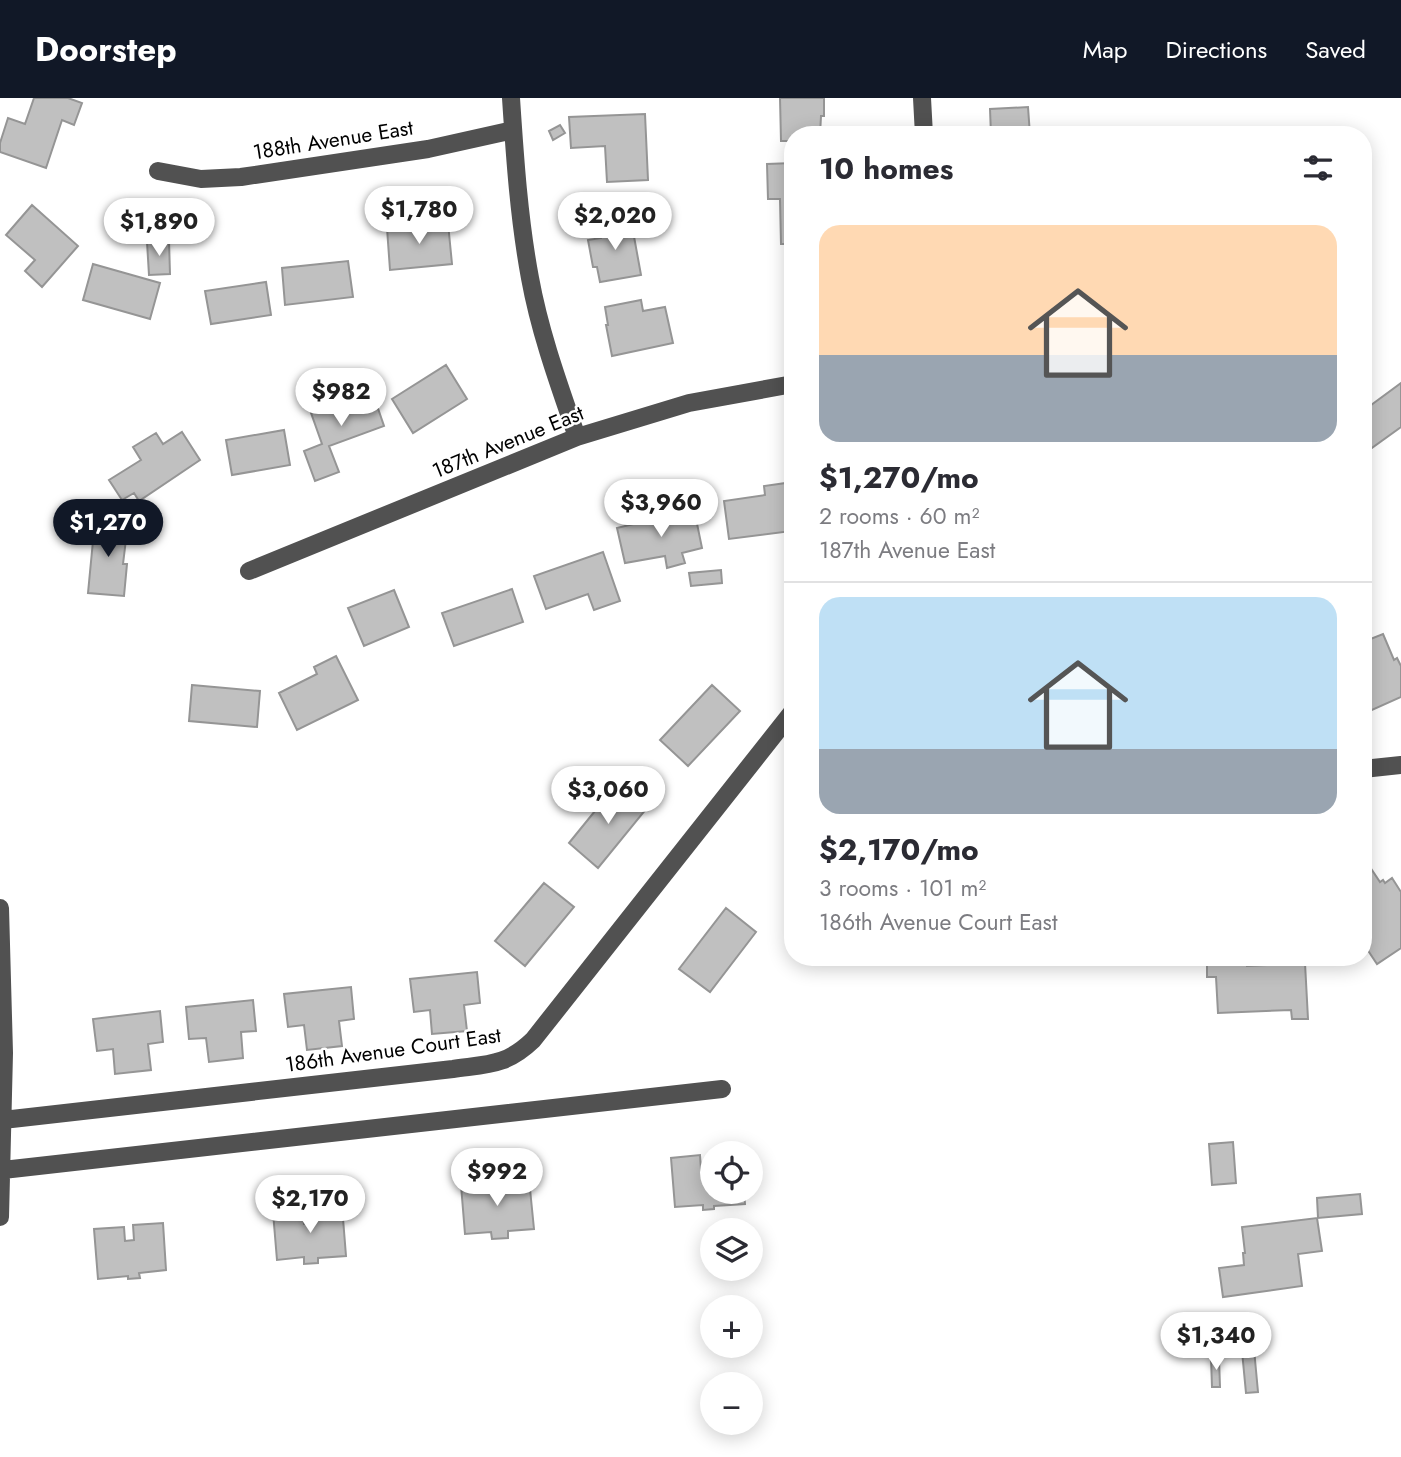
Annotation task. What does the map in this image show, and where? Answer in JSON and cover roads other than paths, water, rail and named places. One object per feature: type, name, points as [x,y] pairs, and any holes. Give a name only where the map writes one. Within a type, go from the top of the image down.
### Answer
[{"type":"street","points":[[511,98],[522,227],[531,281],[551,359],[578,437]]},
{"type":"street","points":[[922,98],[924,126]]},
{"type":"street","name":"188th Avenue East","points":[[158,171],[201,179],[242,177],[428,149],[513,130]]},
{"type":"street","name":"187th Avenue East","points":[[249,571],[578,437],[689,403],[784,386]]},
{"type":"street","name":"186th Avenue Court East","points":[[3,1120],[453,1069],[503,1062],[518,1055],[533,1040],[784,722]]},
{"type":"street","points":[[1372,768],[1401,765]]},
{"type":"street","points":[[0,908],[4,1053],[0,1217]]},
{"type":"street","points":[[3,1170],[722,1089]]}]
